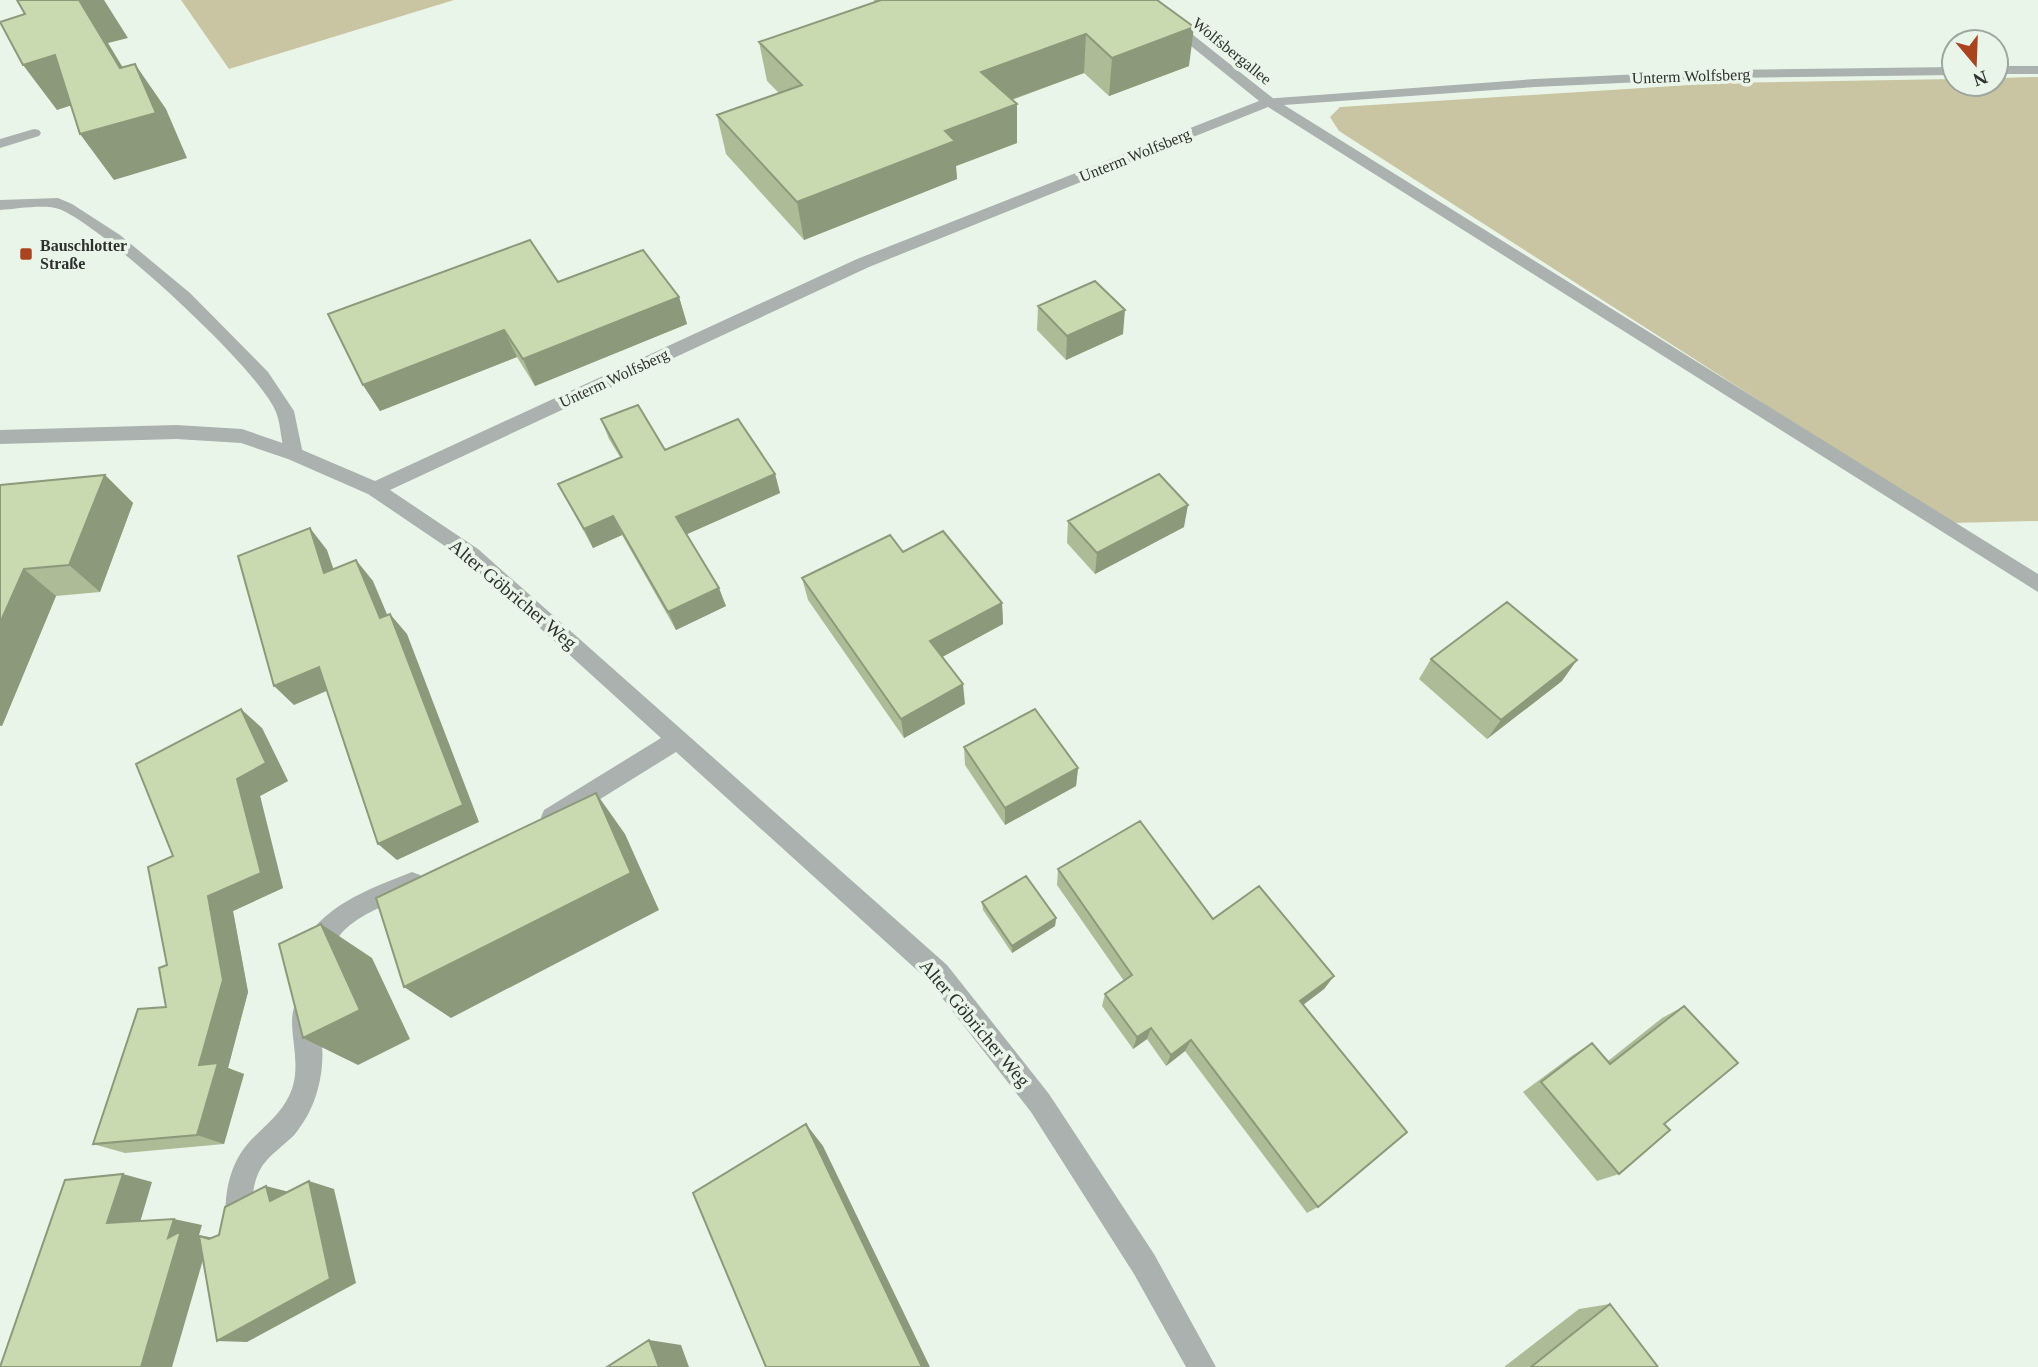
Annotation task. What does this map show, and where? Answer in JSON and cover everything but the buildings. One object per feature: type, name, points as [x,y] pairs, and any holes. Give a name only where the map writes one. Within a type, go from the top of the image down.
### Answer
[{"type":"street","name":"Wolfsbergallee","points":[[1141,0],[1269,102],[2038,584]]},
{"type":"street","points":[[2010,70],[2038,70]]},
{"type":"street","name":"Unterm Wolfsberg","points":[[375,489],[863,263],[1269,102],[1535,83],[1715,74],[1940,71]]},
{"type":"street","points":[[0,144],[34,133]]},
{"type":"street","points":[[0,205],[58,203],[67,207],[114,239],[184,297],[262,376],[285,411],[294,454]]},
{"type":"street","name":"Alter Göbricher Weg","points":[[0,437],[107,433],[242,436],[294,454],[375,489],[471,554],[938,973],[1041,1103],[1144,1264],[1202,1367]]},
{"type":"street","points":[[532,827],[678,739]]},
{"type":"street","points":[[237,1228],[242,1180],[250,1161],[290,1119],[309,1074],[311,1050],[302,1007],[303,979],[313,948],[346,914],[365,901],[429,876]]},
{"type":"shaded area","points":[[181,0],[454,0],[229,69]]},
{"type":"shaded area","points":[[2038,77],[2038,521],[1950,523],[1339,131],[1330,117],[1340,107],[1721,83],[1940,79],[1940,98],[2010,98],[2010,78]]},
{"type":"place","name":"Bauschlotter Straße","points":[[26,254]]}]
